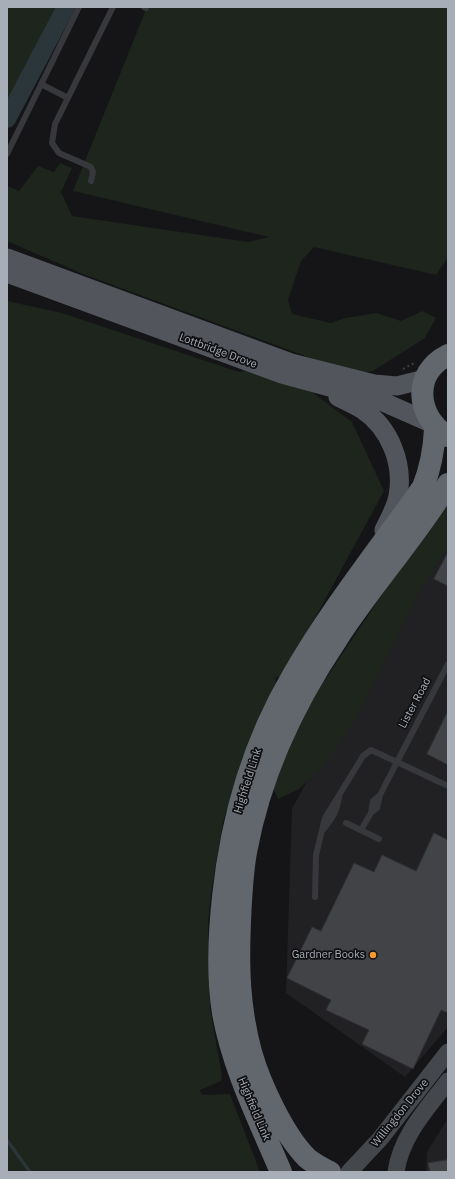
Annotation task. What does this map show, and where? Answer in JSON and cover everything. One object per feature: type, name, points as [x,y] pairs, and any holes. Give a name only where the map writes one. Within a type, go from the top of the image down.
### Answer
[{"type":"highway","points":[[438,430],[425,413],[422,402],[422,370],[430,369],[447,355]]},
{"type":"highway","name":"Highfield Link","points":[[281,1172],[239,1073],[223,1012],[220,978],[221,914],[229,849],[241,796],[255,757],[275,710],[292,676],[315,640],[423,487],[432,462],[438,430]]},
{"type":"highway","name":"Highfield Link","points":[[330,1172],[307,1158],[286,1128],[265,1090],[254,1063],[247,1037],[241,1007],[238,956],[246,852],[266,781],[284,731],[306,688],[349,620],[448,484]]},
{"type":"main road","name":"Lottbridge Drove","points":[[7,258],[292,363],[374,384],[397,386],[422,370]]},
{"type":"main road","name":"Lottbridge Drove","points":[[7,273],[275,372],[316,385],[359,394],[380,401],[438,430]]},
{"type":"main road","points":[[316,385],[364,410],[378,424],[389,439],[397,457],[400,478],[398,497],[392,514],[366,566]]},
{"type":"street","name":"Willingdon Drove","points":[[349,1172],[380,1139],[448,1052]]},
{"type":"street","name":"Willingdon Drove","points":[[396,1172],[401,1149],[410,1131],[448,1081]]},
{"type":"lane","points":[[7,154],[79,7]]},
{"type":"lane","points":[[91,181],[94,172],[91,167],[59,153],[52,143],[55,124],[113,7]]},
{"type":"lane","points":[[41,84],[68,98]]},
{"type":"lane","name":"Lister Road","points":[[361,830],[370,813],[373,801],[380,795],[397,762],[400,752],[448,664]]},
{"type":"lane","points":[[315,897],[316,855],[321,833],[338,808],[339,798],[363,756],[371,750],[448,786]]},
{"type":"lane","points":[[346,823],[379,839]]},
{"type":"path","points":[[399,371],[422,370]]},
{"type":"shaded area","points":[[7,7],[66,7],[7,119]]},
{"type":"shaded area","points":[[147,7],[448,7],[448,257],[436,275],[314,247],[301,261],[288,300],[292,314],[331,323],[345,318],[376,313],[401,321],[422,311],[436,318],[425,338],[373,371],[354,374],[83,274],[7,241],[7,186],[19,191],[38,166],[54,172],[60,163],[72,168],[61,192],[72,216],[248,242],[269,237],[73,191]]},
{"type":"shaded area","points":[[7,301],[62,313],[239,372],[250,370],[312,392],[352,422],[384,491],[284,675],[275,678],[277,685],[232,793],[223,822],[211,893],[208,922],[210,1009],[222,1075],[221,1081],[200,1090],[202,1095],[230,1094],[260,1172],[7,1172]]},
{"type":"shaded area","points":[[448,505],[448,546],[421,589],[355,721],[324,765],[299,789],[278,799],[273,787],[305,710],[440,507]]},
{"type":"shaded area","points":[[448,521],[448,1027],[405,1077],[286,993],[292,809]]},
{"type":"shaded area","points":[[448,1118],[448,1172],[426,1172],[427,1152]]},
{"type":"building","points":[[448,552],[448,586],[434,579]]},
{"type":"building","points":[[448,711],[448,765],[427,754]]},
{"type":"building","name":"Gardner Books","points":[[434,833],[448,840],[448,1013],[441,1010],[413,1069],[362,1044],[369,1030],[326,1010],[331,1000],[287,978],[312,927],[321,931],[354,863],[374,872],[382,855],[416,871]]},
{"type":"building","points":[[448,1160],[448,1172],[430,1172],[428,1163]]},
{"type":"waterway","points":[[7,119],[66,7]]},
{"type":"waterway","points":[[7,1140],[30,1172]]},
{"type":"place","name":"Gardner Books","points":[[373,955]]}]
